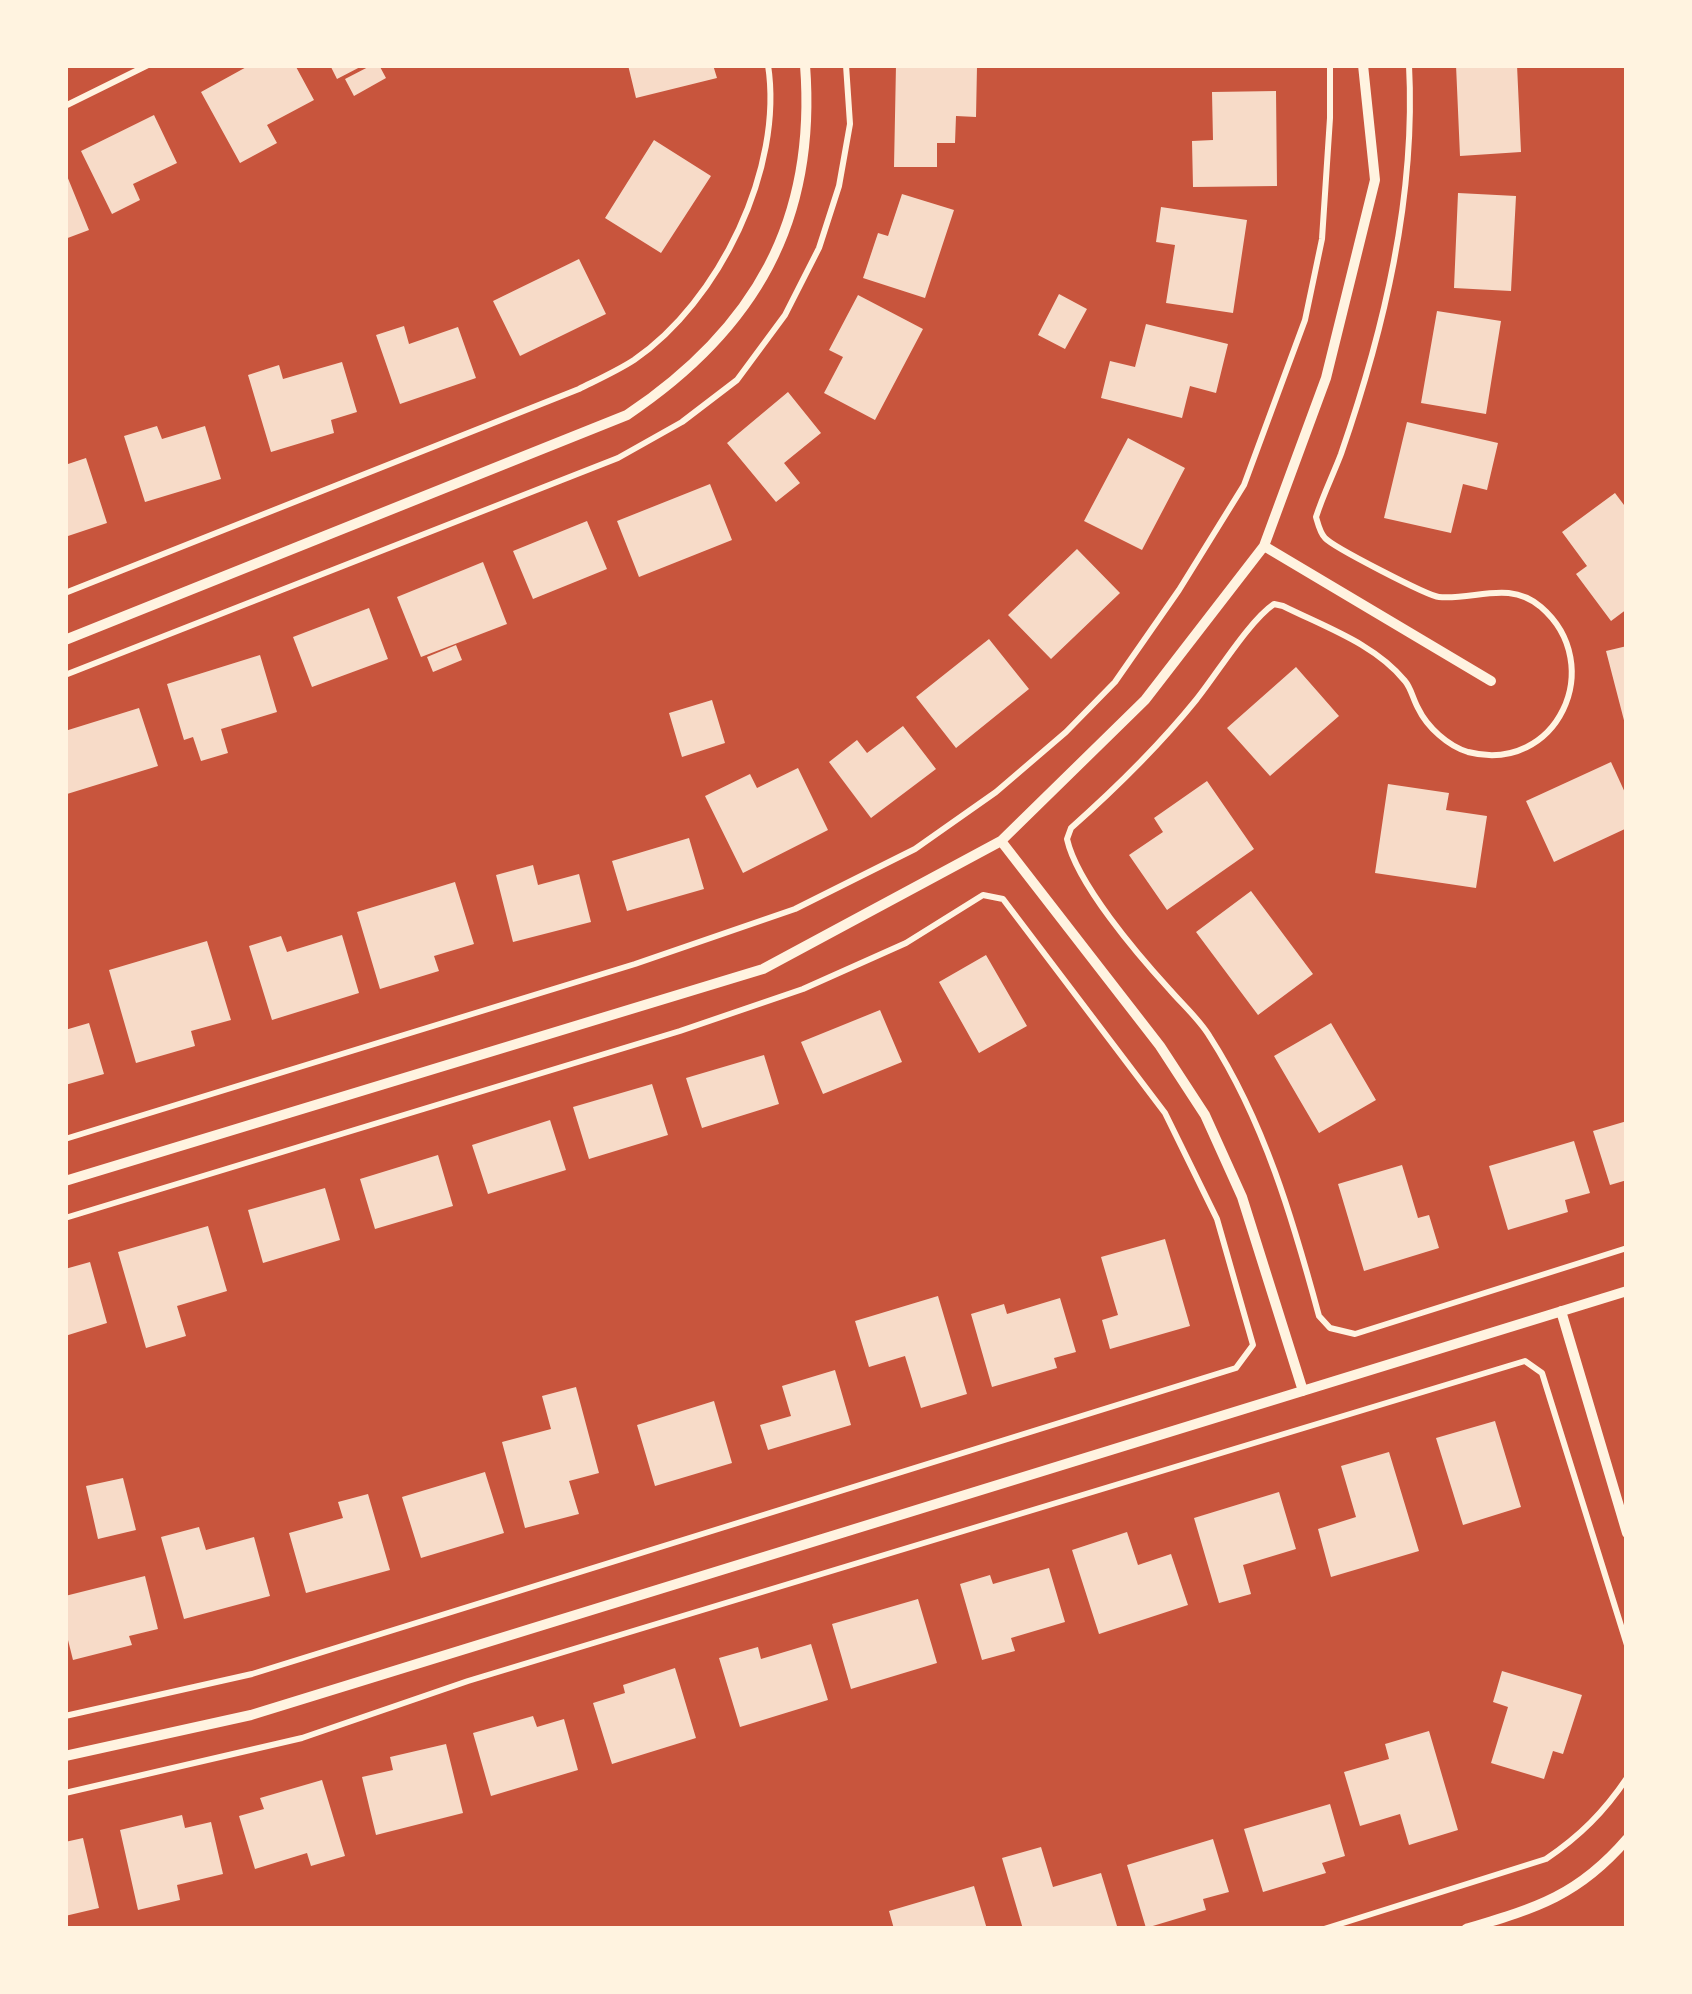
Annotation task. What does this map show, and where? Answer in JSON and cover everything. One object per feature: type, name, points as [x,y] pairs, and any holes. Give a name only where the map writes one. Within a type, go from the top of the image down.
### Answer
[{"type":"street","points":[[65,640],[627,415],[674,384],[738,316],[781,240],[797,192],[805,149],[805,65]]},
{"type":"street","points":[[65,1181],[764,969],[1001,841],[1145,700],[1264,546],[1326,378],[1375,180],[1363,65]]},
{"type":"street","points":[[1264,546],[1491,681]]},
{"type":"street","points":[[1001,841],[1160,1046],[1204,1115],[1242,1197],[1303,1392]]},
{"type":"street","points":[[65,1756],[251,1715],[1627,1291]]},
{"type":"street","points":[[1561,1311],[1627,1533]]},
{"type":"street","points":[[1466,1929],[1554,1899],[1603,1866],[1627,1839]]},
{"type":"path","points":[[65,106],[148,65]]},
{"type":"path","points":[[65,593],[579,389],[635,360],[702,294],[748,214],[766,148],[768,65]]},
{"type":"path","points":[[65,1139],[616,970],[796,909],[915,850],[996,792],[1066,732],[1115,682],[1244,485],[1305,320],[1322,239],[1330,65]]},
{"type":"path","points":[[1408,65],[1406,169],[1388,293],[1340,455],[1316,517],[1326,539],[1436,597],[1514,592],[1534,601],[1558,622],[1570,651],[1573,672],[1568,703],[1540,740],[1521,750],[1498,755],[1468,752],[1450,744],[1434,730],[1420,713],[1406,682],[1377,652],[1274,604],[1261,613],[1170,732],[1072,828],[1066,839],[1075,865],[1118,925],[1208,1033],[1238,1084],[1290,1213],[1319,1316],[1330,1328],[1355,1334],[1627,1248]]},
{"type":"path","points":[[65,1218],[803,989],[906,943],[983,895],[1003,899],[1165,1113],[1217,1219],[1253,1346],[1236,1368],[986,1446],[252,1674],[65,1716]]},
{"type":"path","points":[[65,1793],[302,1738],[468,1681],[1525,1362],[1542,1373],[1627,1645]]},
{"type":"path","points":[[1324,1929],[1546,1859],[1577,1839],[1608,1806],[1627,1778]]},
{"type":"building","points":[[250,65],[295,65],[314,100],[267,125],[277,143],[240,163],[201,92]]},
{"type":"building","points":[[330,65],[364,65],[337,79]]},
{"type":"building","points":[[379,65],[386,78],[354,96],[345,79]]},
{"type":"building","points":[[628,65],[713,65],[717,78],[636,98]]},
{"type":"building","points":[[896,65],[977,66],[976,117],[956,116],[955,143],[937,143],[937,167],[894,167]]},
{"type":"building","points":[[1456,65],[1517,65],[1521,152],[1460,156]]},
{"type":"building","points":[[1276,91],[1277,186],[1193,187],[1192,141],[1213,140],[1212,92]]},
{"type":"building","points":[[154,115],[177,163],[133,184],[140,200],[112,214],[81,151]]},
{"type":"building","points":[[654,140],[711,176],[661,253],[605,218]]},
{"type":"building","points":[[65,171],[89,230],[65,239]]},
{"type":"building","points":[[1458,193],[1516,196],[1511,291],[1454,288]]},
{"type":"building","points":[[902,194],[954,210],[925,298],[863,278],[878,233],[888,236]]},
{"type":"building","points":[[1161,207],[1247,220],[1233,313],[1166,303],[1175,245],[1156,242]]},
{"type":"building","points":[[579,259],[606,314],[520,356],[493,301]]},
{"type":"building","points":[[1059,294],[1087,309],[1065,349],[1038,335]]},
{"type":"building","points":[[858,295],[923,329],[875,420],[824,393],[843,357],[829,350]]},
{"type":"building","points":[[1437,311],[1501,321],[1486,414],[1421,403]]},
{"type":"building","points":[[1146,324],[1228,344],[1216,393],[1190,386],[1182,418],[1101,398],[1110,361],[1135,367]]},
{"type":"building","points":[[404,326],[409,344],[458,327],[476,378],[400,404],[376,335]]},
{"type":"building","points":[[342,362],[357,412],[331,420],[334,433],[271,452],[248,375],[279,365],[283,379]]},
{"type":"building","points":[[788,392],[821,433],[784,463],[800,483],[776,502],[727,443]]},
{"type":"building","points":[[1407,422],[1498,443],[1487,490],[1463,484],[1451,533],[1384,518]]},
{"type":"building","points":[[157,426],[162,439],[205,426],[221,479],[145,502],[124,436]]},
{"type":"building","points":[[1128,438],[1185,468],[1142,550],[1084,521]]},
{"type":"building","points":[[86,458],[107,523],[65,537],[65,465]]},
{"type":"building","points":[[710,484],[732,540],[639,577],[617,521]]},
{"type":"building","points":[[1615,493],[1627,509],[1627,609],[1611,621],[1576,574],[1587,566],[1562,532]]},
{"type":"building","points":[[587,521],[607,569],[533,599],[513,551]]},
{"type":"building","points":[[1077,549],[1120,593],[1051,659],[1008,615]]},
{"type":"building","points":[[483,562],[507,624],[421,657],[397,597]]},
{"type":"building","points":[[369,608],[388,659],[312,687],[293,637]]},
{"type":"building","points":[[989,639],[1029,689],[956,748],[916,697]]},
{"type":"building","points":[[456,645],[462,660],[433,672],[427,657]]},
{"type":"building","points":[[1627,646],[1627,728],[1626,728],[1606,651]]},
{"type":"building","points":[[260,655],[277,712],[221,729],[228,753],[201,761],[193,737],[184,740],[167,684]]},
{"type":"building","points":[[1296,667],[1339,716],[1270,776],[1227,728]]},
{"type":"building","points":[[712,700],[725,743],[682,757],[669,713]]},
{"type":"building","points":[[139,708],[158,766],[67,794],[65,731]]},
{"type":"building","points":[[903,726],[936,769],[871,818],[829,762],[857,740],[867,753]]},
{"type":"building","points":[[1611,762],[1627,797],[1627,828],[1554,862],[1526,801]]},
{"type":"building","points":[[798,768],[828,830],[743,873],[705,796],[750,774],[757,788]]},
{"type":"building","points":[[1207,781],[1254,849],[1167,910],[1129,855],[1163,832],[1154,818]]},
{"type":"building","points":[[1388,784],[1449,793],[1446,810],[1487,816],[1476,888],[1375,873]]},
{"type":"building","points":[[689,838],[704,889],[627,911],[612,861]]},
{"type":"building","points":[[533,865],[538,885],[579,874],[591,922],[513,942],[496,875]]},
{"type":"building","points":[[455,882],[474,944],[434,956],[439,971],[380,989],[357,912]]},
{"type":"building","points":[[1251,891],[1313,974],[1258,1015],[1196,932]]},
{"type":"building","points":[[342,935],[359,993],[272,1020],[249,946],[281,936],[287,952]]},
{"type":"building","points":[[207,941],[231,1020],[191,1031],[195,1046],[136,1063],[109,970]]},
{"type":"building","points":[[986,955],[1027,1026],[979,1053],[939,982]]},
{"type":"building","points":[[880,1010],[902,1062],[823,1094],[801,1042]]},
{"type":"building","points":[[89,1023],[104,1074],[65,1085],[65,1030]]},
{"type":"building","points":[[1331,1023],[1376,1100],[1319,1133],[1274,1056]]},
{"type":"building","points":[[764,1055],[779,1104],[702,1128],[686,1078]]},
{"type":"building","points":[[652,1084],[668,1135],[589,1159],[573,1107]]},
{"type":"building","points":[[550,1120],[566,1170],[488,1194],[472,1145]]},
{"type":"building","points":[[1627,1121],[1627,1180],[1610,1185],[1593,1131]]},
{"type":"building","points":[[1574,1141],[1590,1193],[1565,1200],[1568,1212],[1508,1230],[1489,1166]]},
{"type":"building","points":[[438,1155],[453,1206],[375,1229],[360,1179]]},
{"type":"building","points":[[1402,1165],[1418,1218],[1429,1215],[1439,1248],[1364,1271],[1338,1184]]},
{"type":"building","points":[[325,1188],[340,1240],[263,1263],[248,1210]]},
{"type":"building","points":[[208,1226],[227,1291],[177,1306],[186,1336],[146,1348],[118,1252]]},
{"type":"building","points":[[1165,1239],[1190,1326],[1110,1349],[1102,1320],[1118,1315],[1101,1257]]},
{"type":"building","points":[[90,1262],[107,1323],[65,1336],[65,1269]]},
{"type":"building","points":[[938,1296],[967,1394],[921,1408],[905,1356],[869,1367],[855,1321]]},
{"type":"building","points":[[1060,1298],[1076,1352],[1054,1358],[1057,1368],[992,1387],[971,1314],[1004,1304],[1007,1314]]},
{"type":"building","points":[[835,1370],[851,1425],[768,1450],[760,1425],[791,1416],[782,1386]]},
{"type":"building","points":[[576,1387],[599,1473],[569,1481],[579,1514],[525,1528],[502,1442],[551,1429],[542,1396]]},
{"type":"building","points":[[714,1401],[732,1463],[655,1486],[637,1425]]},
{"type":"building","points":[[1495,1421],[1521,1507],[1463,1525],[1436,1438]]},
{"type":"building","points":[[1389,1452],[1419,1551],[1331,1577],[1318,1529],[1356,1517],[1341,1466]]},
{"type":"building","points":[[485,1472],[504,1533],[421,1558],[402,1497]]},
{"type":"building","points":[[123,1478],[136,1530],[98,1539],[86,1486]]},
{"type":"building","points":[[1279,1492],[1296,1549],[1243,1565],[1251,1594],[1219,1603],[1194,1518]]},
{"type":"building","points":[[368,1494],[390,1570],[306,1593],[289,1533],[343,1518],[338,1502]]},
{"type":"building","points":[[199,1527],[206,1550],[254,1537],[270,1596],[184,1619],[161,1537]]},
{"type":"building","points":[[1127,1532],[1138,1565],[1171,1554],[1188,1605],[1099,1634],[1072,1550]]},
{"type":"building","points":[[1049,1568],[1065,1622],[1011,1638],[1015,1651],[982,1660],[960,1584],[990,1575],[993,1584]]},
{"type":"building","points":[[145,1576],[158,1629],[129,1636],[132,1645],[73,1660],[65,1628],[65,1596]]},
{"type":"building","points":[[918,1599],[937,1663],[851,1689],[832,1624]]},
{"type":"building","points":[[811,1644],[828,1700],[740,1727],[719,1658],[758,1647],[761,1659]]},
{"type":"building","points":[[675,1668],[696,1738],[612,1764],[593,1703],[625,1693],[623,1685]]},
{"type":"building","points":[[1502,1671],[1582,1695],[1563,1754],[1553,1751],[1544,1779],[1491,1763],[1508,1707],[1493,1702]]},
{"type":"building","points":[[533,1716],[537,1727],[564,1719],[578,1770],[491,1796],[473,1733]]},
{"type":"building","points":[[1429,1731],[1458,1830],[1409,1845],[1400,1814],[1360,1826],[1344,1772],[1389,1759],[1385,1744]]},
{"type":"building","points":[[446,1744],[463,1813],[376,1835],[362,1777],[393,1770],[390,1757]]},
{"type":"building","points":[[322,1780],[345,1856],[311,1866],[307,1853],[255,1869],[239,1816],[264,1809],[260,1798]]},
{"type":"building","points":[[1330,1804],[1345,1856],[1322,1863],[1326,1873],[1263,1892],[1244,1829]]},
{"type":"building","points":[[182,1815],[185,1828],[211,1822],[223,1874],[177,1885],[180,1900],[138,1910],[120,1830]]},
{"type":"building","points":[[83,1838],[99,1908],[65,1916],[65,1842]]},
{"type":"building","points":[[1213,1839],[1229,1892],[1203,1899],[1206,1910],[1146,1928],[1127,1865]]},
{"type":"building","points":[[1041,1847],[1053,1887],[1101,1873],[1117,1926],[1023,1929],[1002,1858]]},
{"type":"building","points":[[974,1886],[987,1929],[894,1929],[889,1911]]}]
